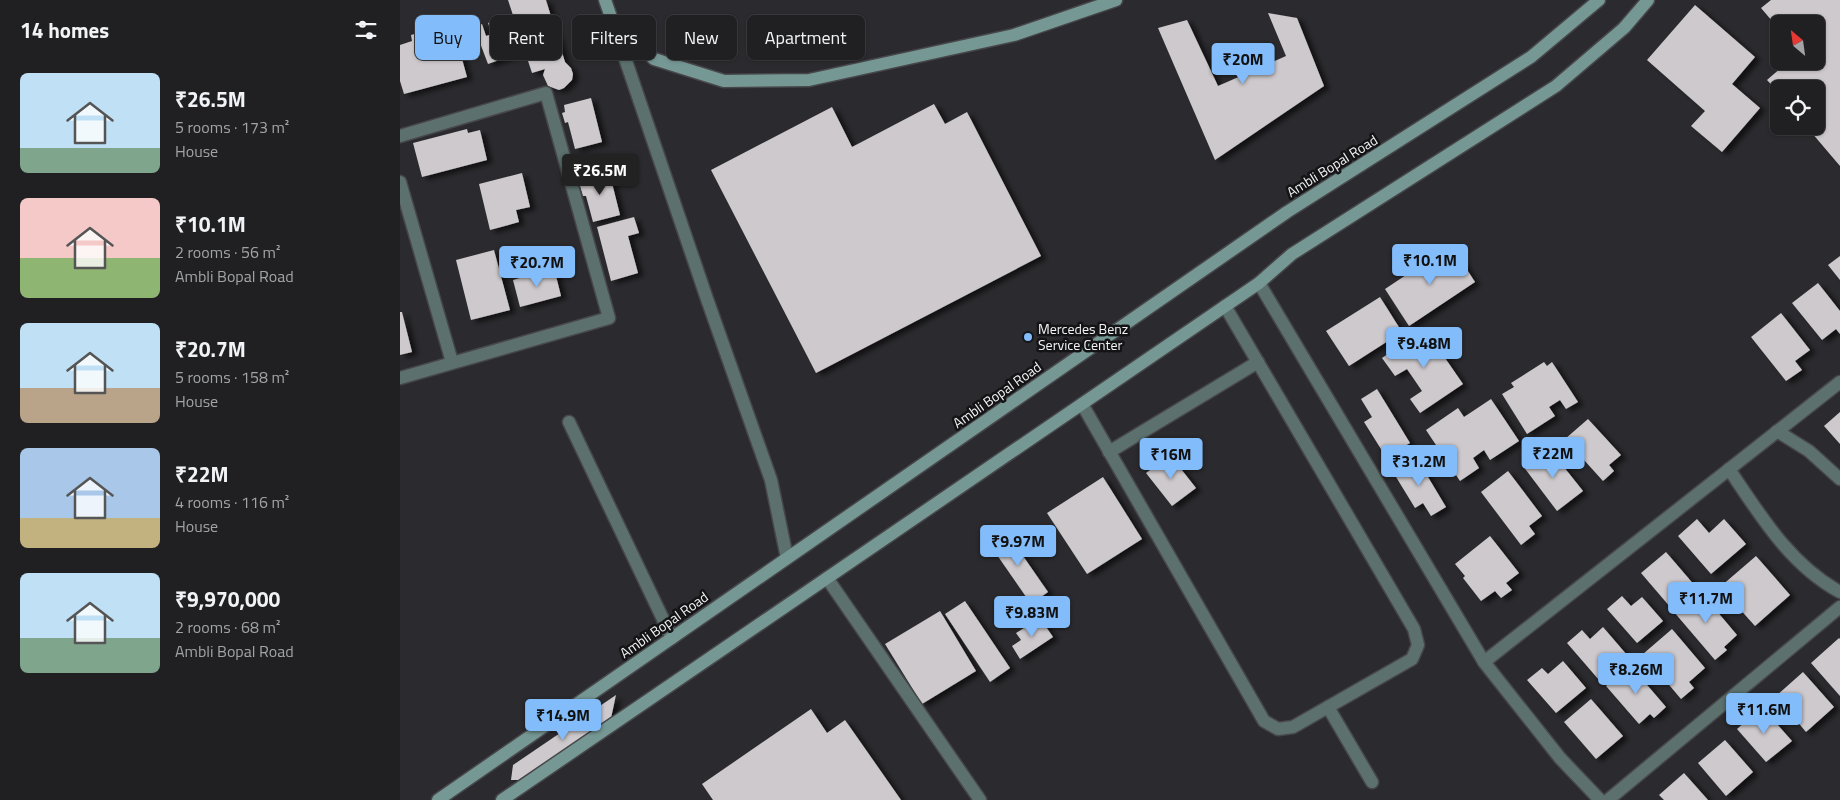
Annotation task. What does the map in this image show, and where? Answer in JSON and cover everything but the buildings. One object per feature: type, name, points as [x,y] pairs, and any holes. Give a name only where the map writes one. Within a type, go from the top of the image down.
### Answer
[{"type":"street","points":[[604,0],[610,15]]},
{"type":"street","points":[[656,60],[724,81],[809,80],[1014,35],[1116,0]]},
{"type":"street","name":"Ambli Bopal Road","points":[[438,800],[1287,212],[1531,57],[1599,0]]},
{"type":"street","points":[[502,800],[1259,283],[1292,254],[1556,86],[1624,28],[1648,0]]},
{"type":"street","points":[[626,60],[771,480],[787,558]]},
{"type":"street","points":[[400,136],[546,93],[609,318],[400,378]]},
{"type":"street","points":[[400,182],[452,362]]},
{"type":"street","points":[[1259,283],[1484,662],[1560,758],[1600,800]]},
{"type":"street","points":[[1082,404],[1264,721],[1278,729],[1293,727],[1412,659],[1418,645],[1414,629],[1225,306]]},
{"type":"street","points":[[1109,452],[1258,362]]},
{"type":"street","points":[[1484,662],[1840,382]]},
{"type":"street","points":[[569,422],[672,638]]},
{"type":"street","points":[[1777,431],[1809,451],[1840,479]]},
{"type":"street","points":[[1729,469],[1779,540],[1821,582],[1840,592]]},
{"type":"street","points":[[827,578],[980,800]]},
{"type":"street","points":[[1608,800],[1840,608]]},
{"type":"street","points":[[1328,707],[1372,782]]},
{"type":"place","name":"Mercedes Benz Service Center","points":[[1028,337]]}]
